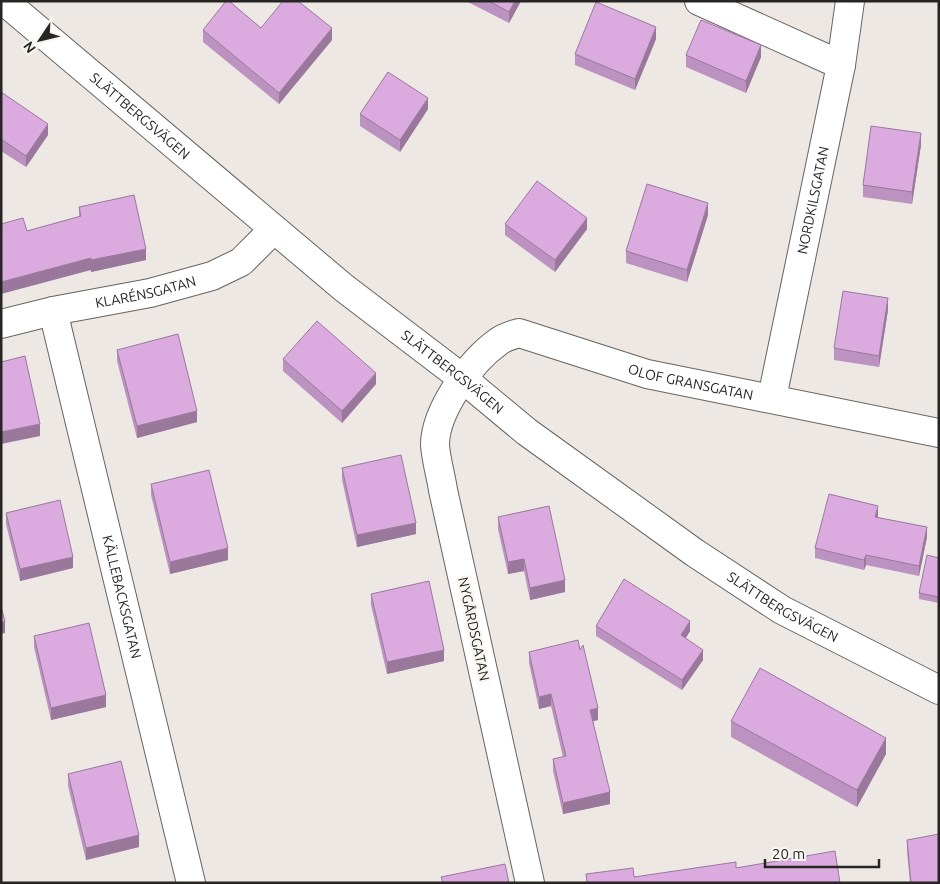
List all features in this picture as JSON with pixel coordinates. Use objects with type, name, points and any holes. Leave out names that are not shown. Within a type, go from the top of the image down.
[{"type":"street","name":"SLÄTTBERGSVÄGEN","points":[[4,1],[273,230],[344,288],[462,378],[527,432],[726,574],[782,610],[939,690]]},
{"type":"street","points":[[699,1],[841,65]]},
{"type":"street","name":"NORDKILSGATAN","points":[[772,398],[841,65],[850,1]]},
{"type":"street","name":"KLARÉNSGATAN","points":[[1,324],[53,311],[150,292],[212,276],[241,262],[273,230]]},
{"type":"street","name":"KÄLLEBACKSGATAN","points":[[53,311],[191,883]]},
{"type":"street","name":"OLOF GRANSGATAN","points":[[462,378],[472,365],[499,340],[519,333],[647,374],[939,433]]},
{"type":"street","name":"NYGÅRDSGATAN","points":[[462,378],[440,420],[435,444],[443,490],[530,883]]},
{"type":"building","points":[[226,1],[229,1],[261,28],[283,1],[298,1],[332,28],[279,93],[203,30]]},
{"type":"building","points":[[489,1],[515,1],[509,12]]},
{"type":"building","points":[[596,2],[656,27],[635,79],[575,54]]},
{"type":"building","points":[[701,20],[761,45],[746,81],[686,55]]},
{"type":"building","points":[[388,72],[428,98],[400,140],[360,114]]},
{"type":"building","points":[[1,92],[48,124],[26,156],[1,139]]},
{"type":"building","points":[[871,126],[921,133],[912,192],[863,185]]},
{"type":"building","points":[[537,181],[587,218],[555,260],[505,224]]},
{"type":"building","points":[[647,184],[708,203],[687,270],[626,251]]},
{"type":"building","points":[[134,195],[146,249],[91,260],[91,258],[1,282],[1,224],[23,218],[27,231],[81,216],[79,207]]},
{"type":"building","points":[[843,291],[888,298],[879,356],[834,348]]},
{"type":"building","points":[[317,321],[376,373],[342,411],[283,359]]},
{"type":"building","points":[[178,334],[197,411],[137,426],[117,350]]},
{"type":"building","points":[[25,356],[40,424],[1,432],[1,362]]},
{"type":"building","points":[[401,455],[416,523],[357,535],[342,468]]},
{"type":"building","points":[[209,470],[228,548],[170,562],[151,484]]},
{"type":"building","points":[[829,494],[878,506],[875,517],[927,527],[919,566],[866,555],[864,560],[815,548]]},
{"type":"building","points":[[60,500],[73,557],[20,569],[6,513]]},
{"type":"building","points":[[549,506],[565,580],[530,588],[524,559],[508,562],[498,517]]},
{"type":"building","points":[[927,555],[939,558],[939,597],[919,593]]},
{"type":"building","points":[[624,579],[690,621],[681,635],[703,650],[682,680],[596,626]]},
{"type":"building","points":[[429,581],[444,650],[387,662],[371,594]]},
{"type":"building","points":[[1,606],[5,622],[1,622]]},
{"type":"building","points":[[89,623],[106,695],[51,708],[34,636]]},
{"type":"building","points":[[578,640],[580,650],[583,645],[598,708],[590,710],[610,792],[563,803],[553,759],[566,756],[551,694],[539,697],[529,652]]},
{"type":"building","points":[[760,668],[886,738],[857,790],[731,721]]},
{"type":"building","points":[[121,761],[139,835],[86,848],[68,774]]},
{"type":"building","points":[[939,834],[939,883],[911,883],[907,840]]},
{"type":"building","points":[[835,851],[840,883],[587,883],[586,874],[633,868],[634,877],[736,862],[736,868]]},
{"type":"building","points":[[505,864],[509,883],[443,883],[441,877]]}]
